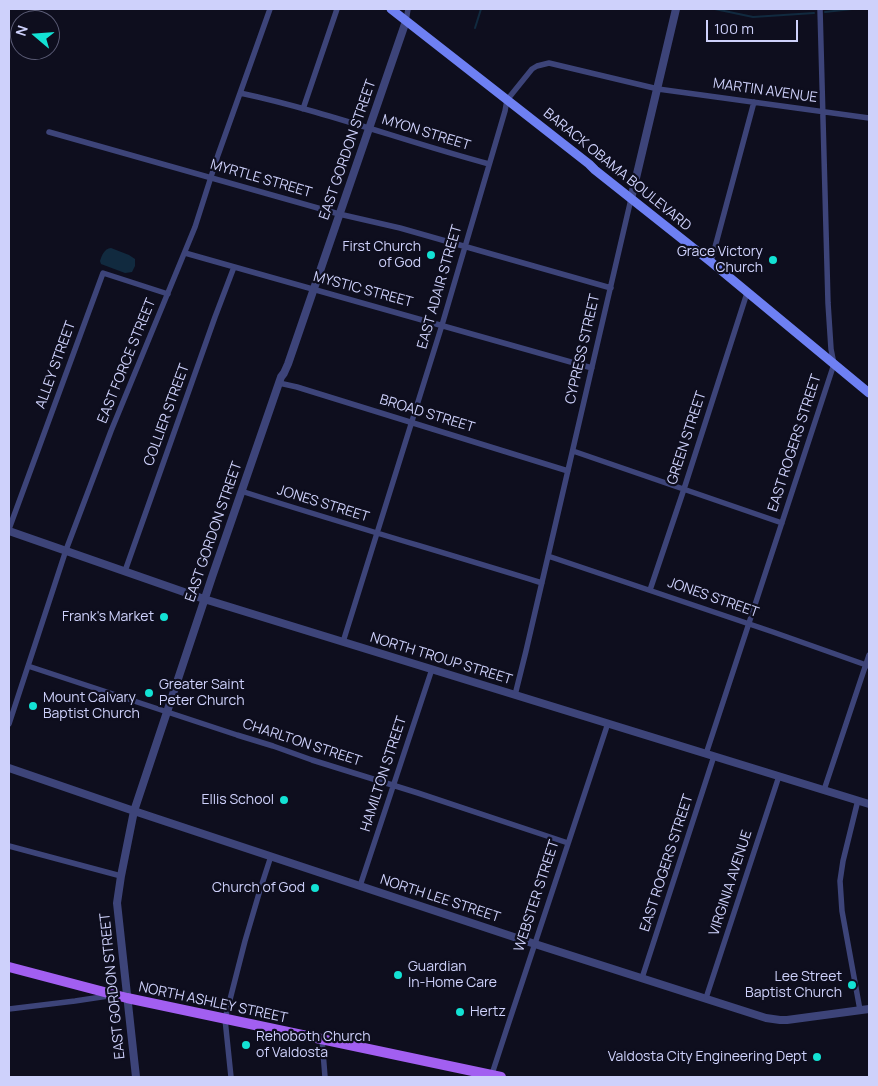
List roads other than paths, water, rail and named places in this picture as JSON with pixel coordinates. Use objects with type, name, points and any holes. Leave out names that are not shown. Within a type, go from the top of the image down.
[{"type":"main road","name":"BARACK OBAMA BOULEVARD","points":[[390,9],[711,262],[746,293],[869,393]]},
{"type":"main road","name":"NORTH ASHLEY STREET","points":[[9,967],[113,995],[495,1077]]},
{"type":"street","name":"EAST FORCE STREET","points":[[9,724],[66,550],[111,431],[185,253],[270,9]]},
{"type":"street","points":[[303,109],[337,9]]},
{"type":"street","name":"EAST GORDON STREET","points":[[136,1077],[117,903],[134,811],[204,599],[280,377],[288,364],[406,21],[408,9]]},
{"type":"street","name":"CYPRESS STREET","points":[[515,695],[676,9]]},
{"type":"street","name":"EAST ROGERS STREET","points":[[642,978],[748,624],[834,364],[829,330],[820,9]]},
{"type":"street","name":"EAST ADAIR STREET","points":[[343,642],[442,325],[507,100],[532,69],[548,63],[658,89]]},
{"type":"street","name":"MARTIN AVENUE","points":[[658,89],[869,118]]},
{"type":"street","name":"MYON STREET","points":[[240,93],[272,100],[490,164]]},
{"type":"street","points":[[711,262],[754,102]]},
{"type":"street","name":"MYRTLE STREET","points":[[50,132],[339,214],[465,246],[610,288]]},
{"type":"street","name":"MYSTIC STREET","points":[[185,253],[592,368]]},
{"type":"street","name":"COLLIER STREET","points":[[125,571],[234,267]]},
{"type":"street","name":"ALLEY STREET","points":[[9,530],[103,272],[168,294]]},
{"type":"street","name":"GREEN STREET","points":[[650,590],[746,293]]},
{"type":"street","name":"BROAD STREET","points":[[278,383],[297,387],[568,471]]},
{"type":"street","points":[[572,451],[782,523]]},
{"type":"street","name":"JONES STREET","points":[[241,492],[542,583]]},
{"type":"street","name":"NORTH TROUP STREET","points":[[9,530],[204,599],[869,804]]},
{"type":"street","name":"JONES STREET","points":[[548,556],[868,665]]},
{"type":"street","points":[[824,790],[868,665],[869,655]]},
{"type":"street","name":"CHARLTON STREET","points":[[28,666],[568,843]]},
{"type":"street","name":"HAMILTON STREET","points":[[360,886],[432,669]]},
{"type":"street","name":"WEBSTER STREET","points":[[495,1077],[535,944],[608,724]]},
{"type":"street","name":"NORTH LEE STREET","points":[[9,768],[535,944],[766,1018],[780,1020],[869,1009]]},
{"type":"street","name":"VIRGINIA AVENUE","points":[[706,998],[779,776]]},
{"type":"street","points":[[858,800],[843,860],[840,881],[842,911],[860,1010]]},
{"type":"street","points":[[9,846],[121,876]]},
{"type":"street","points":[[231,1077],[224,1019],[244,941],[271,856]]},
{"type":"street","points":[[9,1009],[113,995]]},
{"type":"street","points":[[322,1039],[325,1077]]},
{"type":"water","points":[[111,248],[135,259],[135,266],[132,272],[125,273],[101,264],[100,261],[104,253]]},
{"type":"waterway","points":[[475,28],[481,9]]},
{"type":"waterway","points":[[715,9],[753,17],[814,13]]},
{"type":"waterway","points":[[825,12],[852,9]]},
{"type":"place","name":"First Church of God","points":[[431,255]]},
{"type":"place","name":"Grace Victory Church","points":[[773,260]]},
{"type":"place","name":"Frank's Market","points":[[164,617]]},
{"type":"place","name":"Greater Saint Peter Church","points":[[149,693]]},
{"type":"place","name":"Mount Calvary Baptist Church","points":[[33,706]]},
{"type":"place","name":"Ellis School","points":[[284,800]]},
{"type":"place","name":"Church of God","points":[[315,888]]},
{"type":"place","name":"Guardian In-Home Care","points":[[398,975]]},
{"type":"place","name":"Lee Street Baptist Church","points":[[852,985]]},
{"type":"place","name":"Hertz","points":[[460,1012]]},
{"type":"place","name":"Rehoboth Church of Valdosta","points":[[246,1045]]},
{"type":"place","name":"Valdosta City Engineering Dept","points":[[817,1057]]}]
